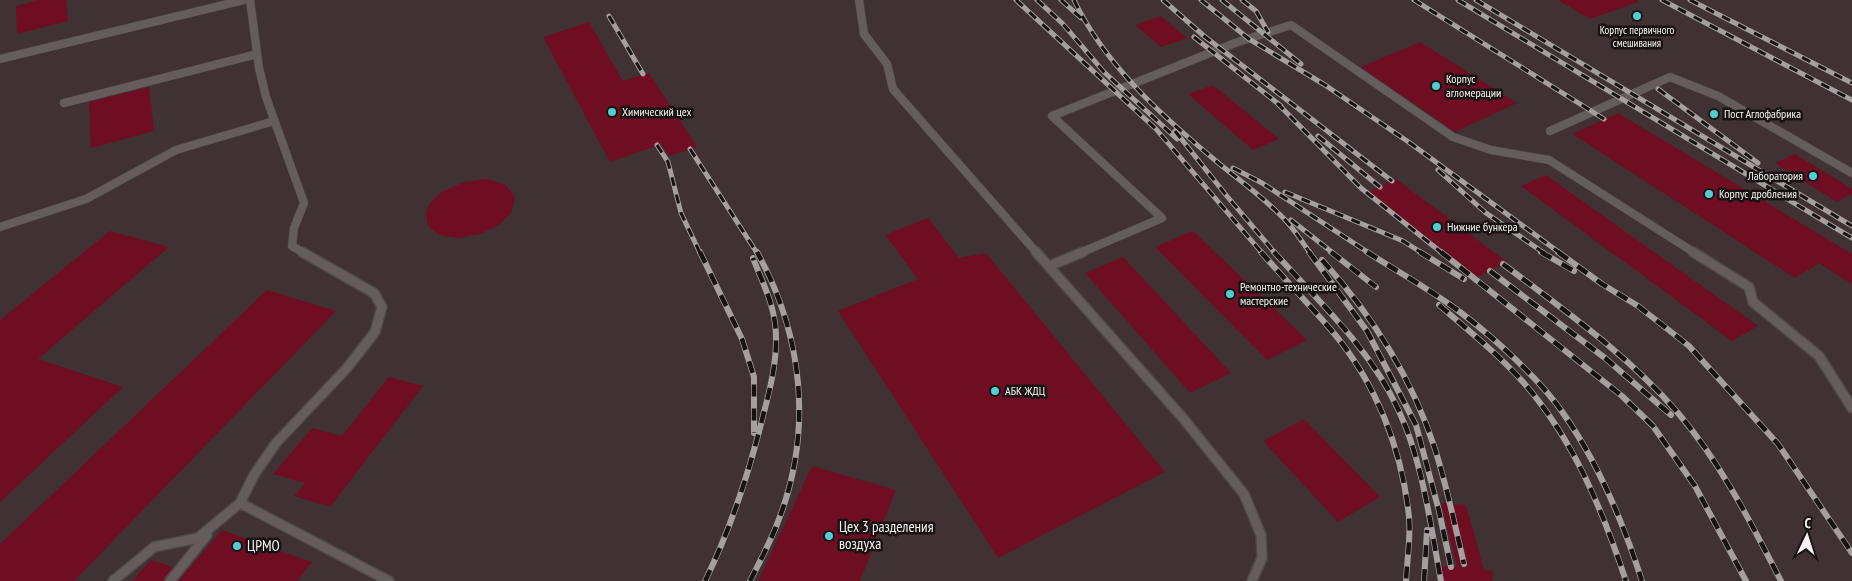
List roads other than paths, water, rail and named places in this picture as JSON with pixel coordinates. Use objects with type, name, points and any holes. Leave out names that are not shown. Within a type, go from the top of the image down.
[{"type":"lane","points":[[0,59],[244,0]]},
{"type":"lane","points":[[112,581],[154,547],[198,538],[240,503],[254,475],[276,444],[347,368],[375,332],[382,307],[374,293],[292,246],[294,228],[304,203],[266,97],[257,54],[250,0]]},
{"type":"lane","points":[[859,0],[864,34],[887,64],[893,89],[1182,418],[1244,494],[1262,535],[1262,558],[1252,581]]},
{"type":"lane","points":[[1049,266],[1162,218],[1052,116],[1235,43],[1291,25],[1453,137],[1492,150],[1549,160],[1750,287],[1753,302],[1819,356],[1852,408]]},
{"type":"lane","points":[[64,103],[257,54]]},
{"type":"lane","points":[[1550,132],[1670,77],[1718,96],[1852,173]]},
{"type":"lane","points":[[0,228],[86,200],[176,150],[274,121]]},
{"type":"lane","points":[[240,503],[389,581]]},
{"type":"lane","points":[[170,581],[187,562],[214,524]]},
{"type":"railway","points":[[1016,0],[1156,129],[1262,253]]},
{"type":"railway","points":[[1037,0],[1063,24],[1104,72],[1177,139]]},
{"type":"railway","points":[[1061,0],[1081,18]]},
{"type":"railway","points":[[1074,0],[1102,46],[1136,88],[1175,126],[1279,214],[1310,253]]},
{"type":"railway","points":[[1163,0],[1204,36],[1392,181]]},
{"type":"railway","points":[[1201,0],[1249,39],[1325,85],[1410,143],[1560,253]]},
{"type":"railway","points":[[1222,0],[1301,64]]},
{"type":"railway","points":[[1242,0],[1256,11],[1268,32]]},
{"type":"railway","points":[[1414,0],[1604,119]]},
{"type":"railway","points":[[1458,0],[1852,238]]},
{"type":"railway","points":[[1476,0],[1852,226]]},
{"type":"railway","points":[[1662,0],[1852,100]]},
{"type":"railway","points":[[1690,0],[1852,83]]},
{"type":"railway","points":[[609,16],[643,74]]},
{"type":"railway","points":[[1194,37],[1281,106]]},
{"type":"railway","points":[[1658,89],[1758,163]]},
{"type":"railway","points":[[1277,103],[1361,188],[1442,253]]},
{"type":"railway","points":[[1175,131],[1275,253]]},
{"type":"railway","points":[[1318,136],[1380,187]]},
{"type":"railway","points":[[657,145],[668,162],[681,213],[700,253]]},
{"type":"railway","points":[[690,149],[757,253]]},
{"type":"railway","points":[[1233,168],[1262,183],[1369,253]]},
{"type":"railway","points":[[1438,170],[1486,213],[1544,253]]},
{"type":"railway","points":[[1285,192],[1403,241],[1422,253]]},
{"type":"railway","points":[[1291,220],[1333,253]]},
{"type":"railway","points":[[700,252],[742,339],[754,377],[754,433]]},
{"type":"railway","points":[[750,581],[776,527],[790,485],[799,417],[798,383],[793,349],[785,316],[773,284],[757,252]]},
{"type":"railway","points":[[1261,252],[1348,351],[1374,395],[1393,442],[1405,492],[1409,517],[1406,581]]},
{"type":"railway","points":[[1274,252],[1358,345],[1373,366],[1398,409],[1407,429],[1420,471],[1441,581]]},
{"type":"railway","points":[[1309,252],[1367,331],[1416,425],[1439,511],[1451,567]]},
{"type":"railway","points":[[1331,252],[1376,287]]},
{"type":"railway","points":[[1367,252],[1438,296],[1460,312],[1501,346],[1542,386],[1576,432],[1599,473],[1627,537],[1642,581]]},
{"type":"railway","points":[[1420,252],[1464,279]]},
{"type":"railway","points":[[1441,252],[1622,396],[1653,426],[1695,486],[1746,581]]},
{"type":"railway","points":[[1541,252],[1574,271]]},
{"type":"railway","points":[[1558,252],[1602,284],[1638,306],[1689,346],[1778,444],[1852,553]]},
{"type":"railway","points":[[705,581],[731,521],[745,479],[758,437],[774,370],[776,346],[774,314],[753,258]]},
{"type":"railway","points":[[1322,260],[1374,325],[1389,348],[1415,397],[1435,449],[1464,564]]},
{"type":"railway","points":[[1503,264],[1617,352],[1678,413],[1694,432],[1722,473],[1781,581]]},
{"type":"railway","points":[[1490,271],[1605,358],[1671,415]]},
{"type":"railway","points":[[1439,305],[1482,342],[1523,382],[1557,427],[1585,476],[1607,528],[1626,581]]},
{"type":"railway","points":[[1424,581],[1427,530]]},
{"type":"place","name":"Корпус первичного смешивания","points":[[1637,16]]},
{"type":"place","name":"Корпус агломерации","points":[[1436,86]]},
{"type":"place","name":"Химический цех","points":[[612,112]]},
{"type":"place","name":"Пост Аглофабрика","points":[[1714,114]]},
{"type":"place","name":"Лаборатория","points":[[1813,176]]},
{"type":"place","name":"Корпус дробления","points":[[1709,194]]},
{"type":"place","name":"Нижние бункера","points":[[1437,227]]},
{"type":"place","name":"Ремонтно-технические мастерские","points":[[1230,294]]},
{"type":"place","name":"АБК ЖДЦ","points":[[995,391]]},
{"type":"place","name":"Цех 3 разделения воздуха","points":[[829,536]]},
{"type":"place","name":"ЦРМО","points":[[237,546]]}]
